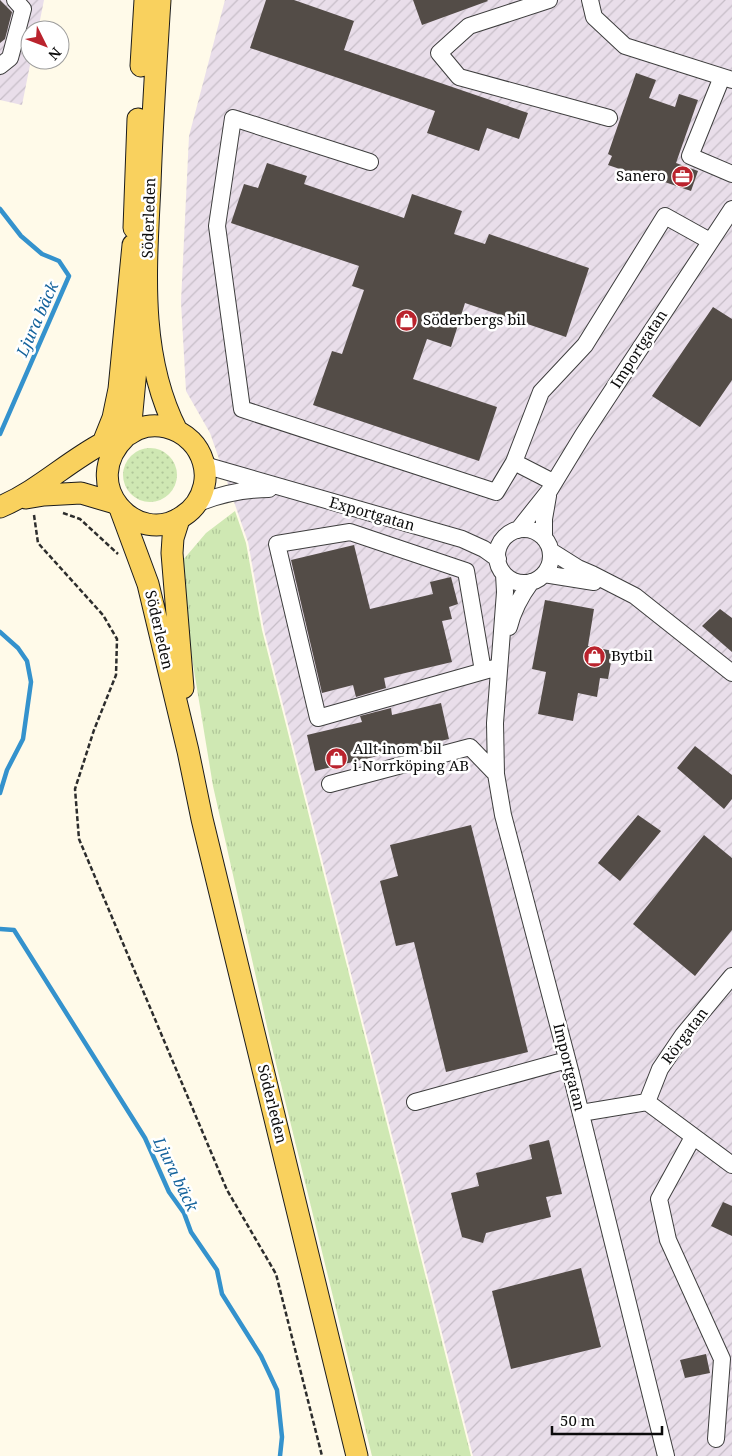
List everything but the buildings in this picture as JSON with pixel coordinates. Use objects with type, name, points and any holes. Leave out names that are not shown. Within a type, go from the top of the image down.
[{"type":"main road","name":"Söderleden","points":[[128,434],[136,369],[133,245],[135,168],[145,0]]},
{"type":"main road","name":"Söderleden","points":[[160,0],[153,101],[148,241],[148,321],[156,375],[163,399],[177,431]]},
{"type":"main road","name":"Söderleden","points":[[103,443],[113,418],[119,389],[133,245]]},
{"type":"main road","points":[[149,426],[177,431],[194,444],[203,462],[205,484],[196,504],[170,522],[146,524],[133,519],[118,507],[80,493],[44,495],[9,503],[103,443],[149,426]]},
{"type":"main road","points":[[118,507],[107,483],[108,462],[115,448],[128,434]]},
{"type":"main road","name":"Söderleden","points":[[118,507],[148,584],[188,751],[202,819],[357,1456]]},
{"type":"main road","name":"Söderleden","points":[[170,522],[158,541],[160,576],[184,696],[188,751]]},
{"type":"street","points":[[0,66],[10,58],[23,9],[15,0]]},
{"type":"street","points":[[549,0],[469,26],[439,53],[459,77],[609,118]]},
{"type":"street","points":[[590,0],[594,17],[625,46],[727,79],[690,156],[732,174]]},
{"type":"street","points":[[370,162],[233,118],[217,226],[242,410],[496,492],[514,462],[541,392],[585,345],[665,216],[710,241]]},
{"type":"street","name":"Importgatan","points":[[518,530],[551,487],[732,209]]},
{"type":"street","name":"Exportgatan","points":[[203,462],[211,467],[462,539],[484,549],[501,567]]},
{"type":"street","points":[[514,462],[551,487]]},
{"type":"street","name":"Importgatan","points":[[547,544],[544,519],[551,487]]},
{"type":"street","name":"Exportgatan","points":[[196,504],[217,495],[233,492],[282,488]]},
{"type":"street","points":[[615,586],[574,578],[538,578],[516,582],[501,567],[499,549],[508,535],[518,530],[532,531],[562,560],[615,586],[635,596],[732,673]]},
{"type":"street","points":[[350,532],[466,571],[493,671],[318,718],[277,544],[350,532]]},
{"type":"street","name":"Exportgatan","points":[[462,539],[504,540]]},
{"type":"street","points":[[538,578],[549,567],[547,544]]},
{"type":"street","name":"Importgatan","points":[[501,567],[504,592],[493,671],[496,774],[503,814],[581,1113],[666,1456]]},
{"type":"street","name":"Importgatan","points":[[493,671],[513,611],[522,594],[538,578]]},
{"type":"street","points":[[330,784],[470,747],[496,774]]},
{"type":"street","name":"Rörgatan","points":[[647,1102],[660,1069],[683,1035],[732,976]]},
{"type":"street","points":[[415,1102],[567,1060]]},
{"type":"street","points":[[581,1113],[647,1102],[732,1165]]},
{"type":"street","points":[[693,1137],[659,1200],[668,1240],[722,1358],[716,1439]]},
{"type":"path","points":[[34,514],[38,543],[103,615],[117,639],[116,675],[94,730],[75,789],[79,839],[227,1190],[276,1274],[322,1456]]},
{"type":"shaded area","points":[[0,0],[44,0],[40,20],[20,20],[20,70],[29,70],[22,105],[0,100]]},
{"type":"shaded area","points":[[225,0],[732,0],[732,1456],[473,1456],[264,630],[248,542],[210,433],[186,391],[181,302],[189,136]]},
{"type":"green space","points":[[150,448],[160,450],[169,456],[175,465],[177,475],[175,485],[169,494],[160,500],[150,502],[140,500],[131,494],[125,485],[123,475],[125,465],[131,456],[140,450]]},
{"type":"green space","points":[[235,511],[246,543],[262,630],[471,1456],[372,1456],[269,1035],[213,786],[177,567],[206,533]]},
{"type":"waterway","name":"Ljura bäck","points":[[0,209],[21,236],[42,254],[59,261],[69,276],[0,434]]},
{"type":"waterway","name":"Ljura bäck","points":[[0,632],[18,648],[27,661],[31,682],[23,739],[7,770],[0,793]]},
{"type":"waterway","name":"Ljura bäck","points":[[0,929],[14,930],[145,1138],[169,1192],[184,1213],[191,1232],[217,1270],[222,1294],[261,1356],[277,1390],[282,1437],[280,1456]]},
{"type":"place","name":"Sanero","points":[[682,176]]},
{"type":"place","name":"Söderbergs bil","points":[[407,320]]},
{"type":"place","name":"Bytbil","points":[[595,656]]},
{"type":"place","name":"Allt inom bil i Norrköping AB","points":[[337,758]]}]
